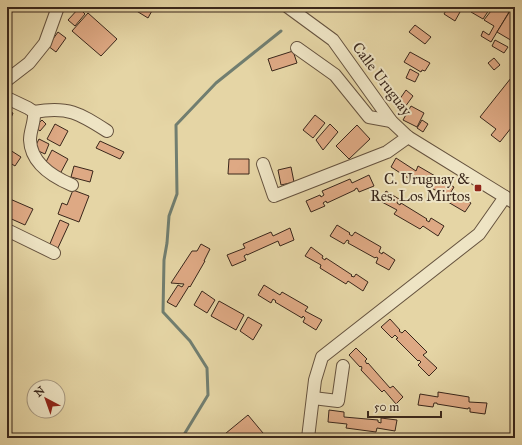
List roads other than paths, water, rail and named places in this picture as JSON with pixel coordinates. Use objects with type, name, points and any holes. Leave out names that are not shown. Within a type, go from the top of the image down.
[{"type":"street","points":[[7,80],[28,63],[45,42],[58,7]]},
{"type":"street","name":"Calle Uruguay","points":[[288,7],[333,40],[391,121],[408,137],[510,200]]},
{"type":"street","points":[[297,48],[335,75],[369,117],[391,121]]},
{"type":"street","points":[[7,98],[34,112],[52,110],[73,111],[86,117],[107,131]]},
{"type":"street","points":[[34,112],[35,119],[30,139],[32,150],[47,171],[58,179],[72,185]]},
{"type":"street","points":[[263,164],[274,196],[387,152],[408,137]]},
{"type":"street","points":[[308,438],[315,380],[322,358],[479,234],[510,200]]},
{"type":"street","points":[[7,230],[54,253]]},
{"type":"street","points":[[313,398],[338,401],[343,366]]},
{"type":"waterway","points":[[182,438],[208,395],[207,368],[190,341],[163,312],[164,260],[169,216],[177,194],[176,125],[216,83],[281,31]]},
{"type":"place","name":"C. Uruguay & Res. Los Mirtos","points":[[478,188]]}]
